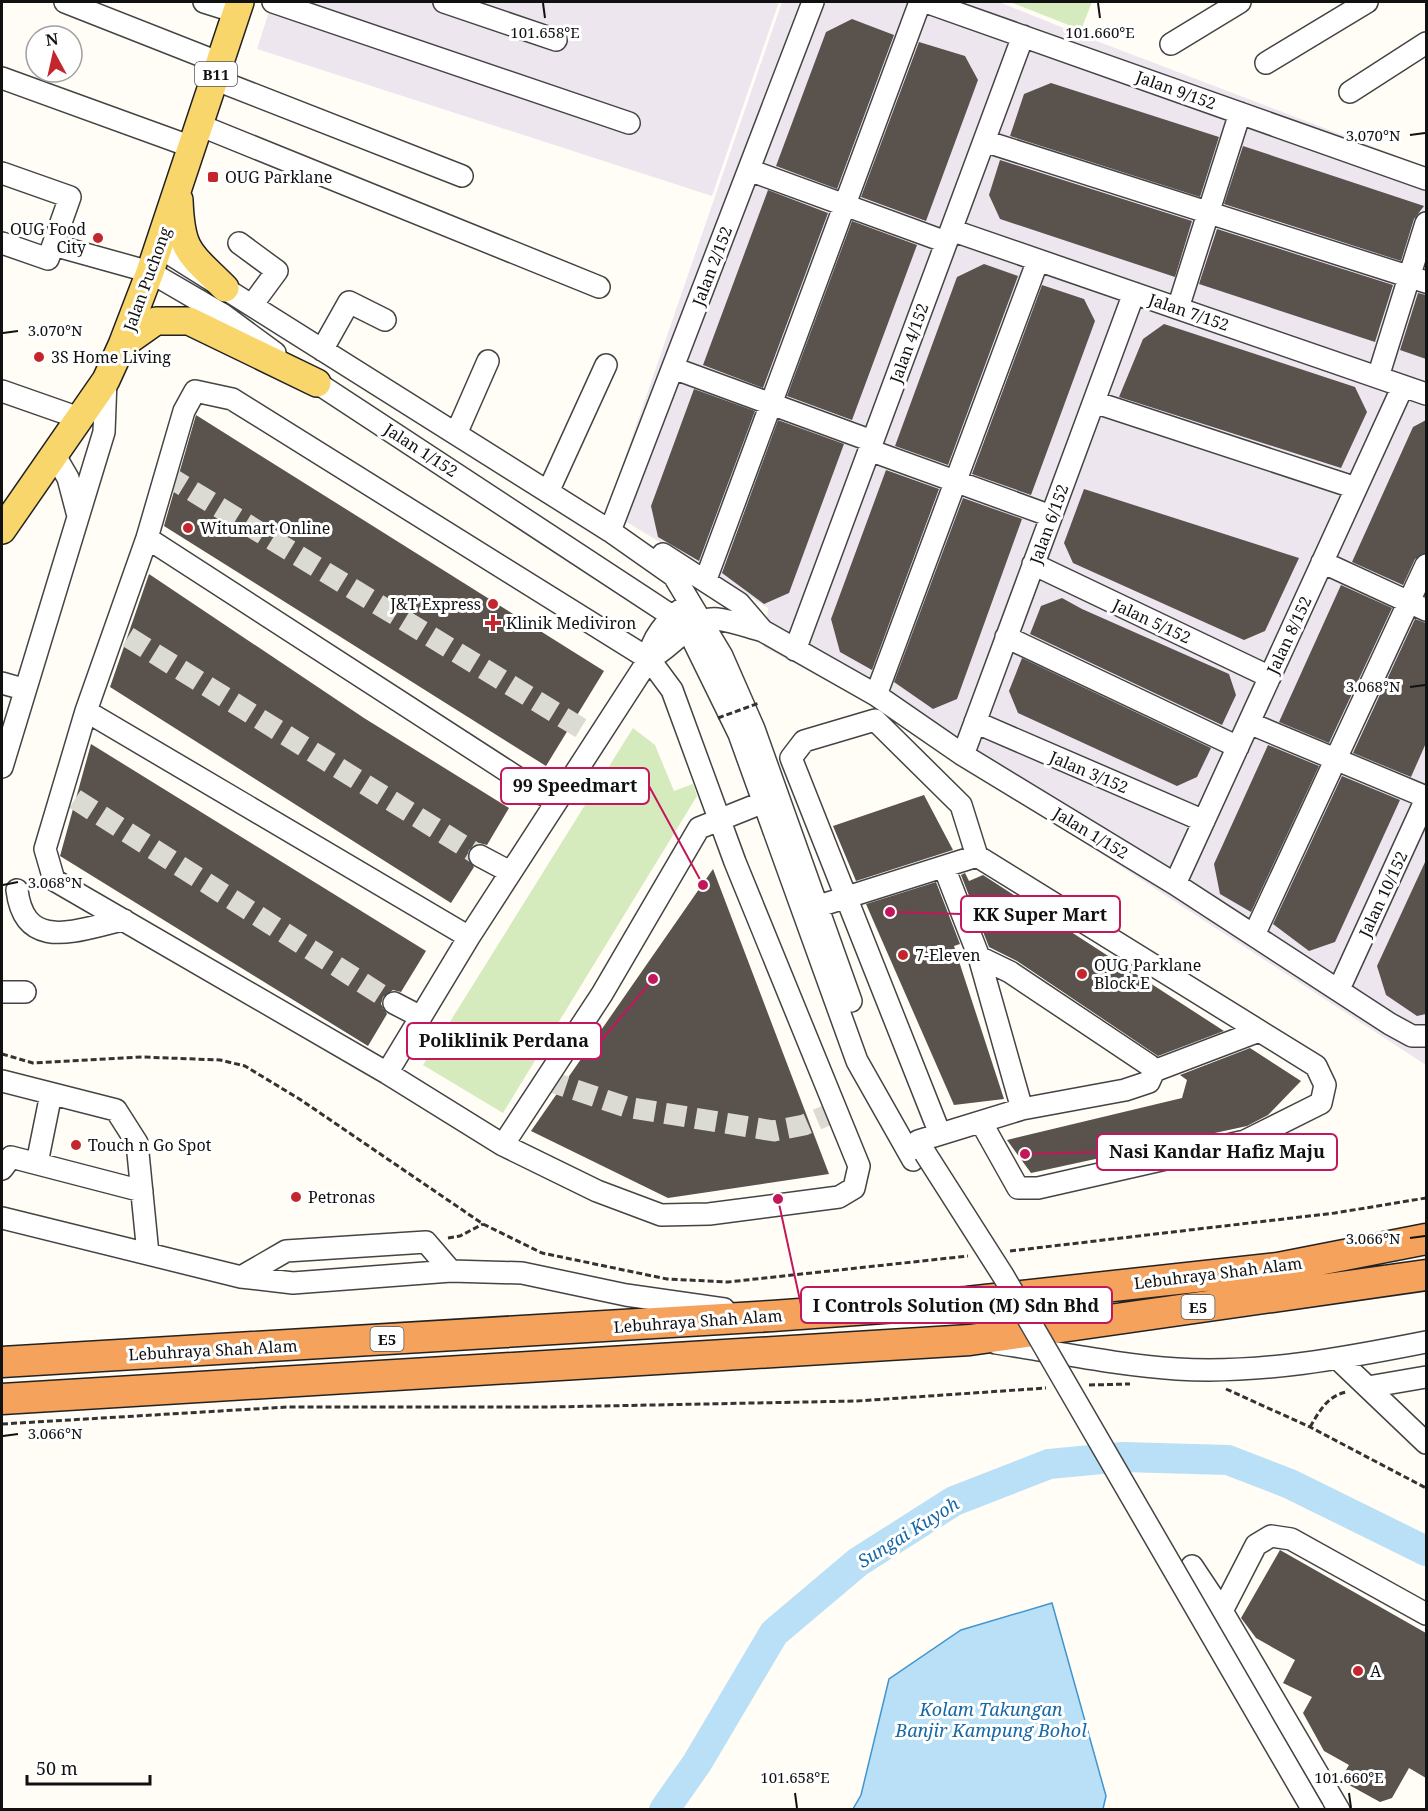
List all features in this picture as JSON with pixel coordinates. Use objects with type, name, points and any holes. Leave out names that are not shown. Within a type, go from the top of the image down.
[{"type":"highway","name":"Lebuhraya Shah Alam","points":[[2,1362],[772,1316],[967,1302],[1278,1268],[1426,1239]]},
{"type":"highway","name":"Lebuhraya Shah Alam","points":[[2,1399],[970,1340],[1426,1275]]},
{"type":"main road","name":"Jalan Puchong","points":[[4,523],[106,380],[122,345],[155,259],[238,7]]},
{"type":"main road","points":[[179,187],[180,228],[187,250],[225,288]]},
{"type":"main road","points":[[122,345],[156,321],[189,321],[317,384]]},
{"type":"street","points":[[65,2],[217,71],[462,176]]},
{"type":"street","points":[[204,2],[238,7]]},
{"type":"street","points":[[273,2],[629,123]]},
{"type":"street","points":[[444,2],[556,40]]},
{"type":"street","name":"Jalan 2/152","points":[[610,531],[813,2]]},
{"type":"street","points":[[706,579],[920,2]]},
{"type":"street","name":"Jalan 9/152","points":[[926,2],[1426,179]]},
{"type":"street","points":[[1171,44],[1240,2]]},
{"type":"street","points":[[1266,63],[1367,2]]},
{"type":"street","name":"Jalan 4/152","points":[[795,650],[1023,36]]},
{"type":"street","points":[[1350,92],[1426,43]]},
{"type":"street","points":[[2,78],[196,136],[599,287]]},
{"type":"street","points":[[1178,308],[1240,113]]},
{"type":"street","points":[[984,141],[1418,279]]},
{"type":"street","name":"Jalan 7/152","points":[[748,170],[845,205],[1038,260],[1426,394]]},
{"type":"street","points":[[2,174],[70,197],[48,260],[2,243]]},
{"type":"street","points":[[1378,377],[1418,279],[1426,223]]},
{"type":"street","points":[[239,243],[277,271],[252,305]]},
{"type":"street","points":[[53,245],[155,259]]},
{"type":"street","name":"Jalan 1/152","points":[[155,259],[225,288],[610,531]]},
{"type":"street","name":"Jalan 1/152","points":[[155,259],[222,314],[317,384],[672,616],[694,618]]},
{"type":"street","points":[[876,695],[1038,260]]},
{"type":"street","name":"Jalan 6/152","points":[[963,755],[1134,293]]},
{"type":"street","points":[[322,350],[349,302],[385,320]]},
{"type":"street","points":[[456,434],[488,361]]},
{"type":"street","points":[[548,492],[606,365]]},
{"type":"street","points":[[673,368],[771,404],[956,481],[1051,516]]},
{"type":"street","points":[[2,767],[22,704],[23,690],[104,432],[106,380]]},
{"type":"street","name":"Jalan 8/152","points":[[1175,884],[1403,386]]},
{"type":"street","points":[[2,391],[79,418]]},
{"type":"street","points":[[195,391],[232,399],[649,659],[672,690],[719,818],[859,1166],[854,1188],[839,1197],[709,1214],[661,1215],[597,1191],[503,1146],[387,1073],[54,880],[45,849],[69,795],[86,711],[121,633],[147,538],[184,411],[195,391]]},
{"type":"street","points":[[1094,402],[1356,488]]},
{"type":"street","points":[[54,454],[68,478],[78,517]]},
{"type":"street","points":[[610,531],[642,542],[706,579],[740,603],[761,627]]},
{"type":"street","points":[[610,531],[674,576],[694,618],[764,802],[810,909]]},
{"type":"street","points":[[147,538],[555,802]]},
{"type":"street","points":[[1322,562],[1418,606]]},
{"type":"street","name":"Jalan 5/152","points":[[1034,564],[1270,677]]},
{"type":"street","points":[[1254,934],[1337,760],[1418,606],[1426,565]]},
{"type":"street","points":[[649,659],[662,653],[694,618],[702,597],[725,602],[761,627]]},
{"type":"street","points":[[387,1073],[468,937],[649,659],[650,648],[672,616]]},
{"type":"street","points":[[694,618],[722,656],[754,729],[857,1061],[1004,1277],[1314,1809]]},
{"type":"street","name":"Jalan 1/152","points":[[761,627],[795,650],[876,695],[963,755],[1175,884],[1412,1036],[1426,1036]]},
{"type":"street","points":[[1006,637],[1238,747]]},
{"type":"street","points":[[2,683],[23,690]]},
{"type":"street","points":[[86,711],[468,937]]},
{"type":"street","points":[[940,1134],[791,758],[804,741],[875,720],[960,805],[977,856],[1316,1066],[1325,1085],[1321,1103],[1245,1141],[1038,1188],[1018,1188],[981,1122]]},
{"type":"street","name":"Jalan 3/152","points":[[975,722],[1204,821]]},
{"type":"street","points":[[1249,723],[1426,798]]},
{"type":"street","name":"Jalan 10/152","points":[[1339,989],[1426,798]]},
{"type":"street","points":[[503,1146],[602,994],[699,828],[719,818],[764,802]]},
{"type":"street","points":[[480,856],[510,872]]},
{"type":"street","points":[[810,909],[977,856]]},
{"type":"street","points":[[944,867],[979,957],[1022,1109]]},
{"type":"street","points":[[17,890],[19,907],[36,928],[63,935],[85,927],[124,920]]},
{"type":"street","points":[[979,957],[1010,972],[1154,1071]]},
{"type":"street","points":[[2,992],[25,992]]},
{"type":"street","points":[[394,1003],[421,1017]]},
{"type":"street","points":[[919,1152],[940,1134],[1022,1109],[1125,1090],[1149,1082],[1154,1071],[1259,1031]]},
{"type":"street","points":[[2,1081],[116,1110],[137,1143],[148,1254]]},
{"type":"street","points":[[37,1164],[51,1094]]},
{"type":"street","points":[[919,1152],[1001,1300],[1300,1809]]},
{"type":"street","points":[[5,1158],[142,1191]]},
{"type":"street","points":[[2,1218],[241,1277],[293,1283],[451,1271],[522,1274],[626,1295],[772,1316]]},
{"type":"street","points":[[241,1277],[286,1251],[426,1242],[451,1271]]},
{"type":"street","points":[[970,1340],[1177,1369],[1256,1368],[1338,1359],[1426,1342]]},
{"type":"street","points":[[1338,1359],[1426,1443]]},
{"type":"street","points":[[1368,1387],[1426,1377]]},
{"type":"street","points":[[1222,1611],[1256,1545],[1271,1536],[1291,1539],[1426,1614]]},
{"type":"street","points":[[1192,1566],[1222,1611],[1339,1809]]},
{"type":"path","points":[[718,718],[759,703]]},
{"type":"path","points":[[2,1054],[33,1063],[142,1057],[220,1060],[245,1066],[301,1100],[483,1224],[542,1253],[667,1279],[728,1282],[978,1255]]},
{"type":"path","points":[[1001,1252],[1335,1213],[1426,1198]]},
{"type":"path","points":[[426,1242],[460,1236],[483,1224]]},
{"type":"path","points":[[1083,1385],[1140,1384]]},
{"type":"path","points":[[1310,1427],[1324,1404],[1337,1394],[1368,1387]]},
{"type":"path","points":[[2,1424],[287,1407],[550,1407],[857,1401],[1047,1388]]},
{"type":"path","points":[[1225,1389],[1310,1427],[1426,1488]]},
{"type":"shaded area","points":[[272,2],[779,2],[712,196],[257,49]]},
{"type":"shaded area","points":[[782,2],[999,2],[1426,167],[1426,1065],[871,704],[764,647],[768,608],[607,510]]},
{"type":"green space","points":[[1010,2],[1092,2],[1081,30]]},
{"type":"green space","points":[[633,728],[655,745],[674,791],[693,784],[697,796],[503,1113],[423,1065]]},
{"type":"water","name":"Kolam Takungan Banjir Kampung Bohol","points":[[1052,1603],[1106,1796],[1103,1809],[853,1809],[861,1795],[889,1679],[961,1630]]},
{"type":"building","points":[[852,19],[894,35],[837,189],[776,166],[826,32]]},
{"type":"building","points":[[919,42],[965,56],[978,80],[926,221],[861,197]]},
{"type":"building","points":[[1051,83],[1219,137],[1200,197],[1010,136],[1024,94]]},
{"type":"building","points":[[1243,146],[1424,206],[1414,219],[1401,261],[1224,204]]},
{"type":"building","points":[[1000,160],[1192,221],[1175,277],[1000,219],[989,195]]},
{"type":"building","points":[[768,190],[828,213],[763,388],[703,365]]},
{"type":"building","points":[[852,221],[917,245],[852,420],[787,396]]},
{"type":"building","points":[[1217,229],[1393,285],[1375,342],[1199,284]]},
{"type":"building","points":[[984,264],[1018,276],[948,465],[895,446],[957,277]]},
{"type":"building","points":[[1042,285],[1084,299],[1095,321],[1031,495],[972,474]]},
{"type":"building","points":[[1418,293],[1426,295],[1426,359],[1400,350]]},
{"type":"building","points":[[1164,324],[1355,387],[1367,412],[1341,468],[1119,397],[1143,339]]},
{"type":"building","points":[[694,389],[755,411],[699,561],[658,537],[651,506]]},
{"type":"building","points":[[196,415],[604,671],[546,766],[164,526]]},
{"type":"building","points":[[778,420],[844,444],[789,593],[764,604],[722,573]]},
{"type":"building","points":[[1426,420],[1426,553],[1415,559],[1403,585],[1352,562],[1413,427]]},
{"type":"building","points":[[886,470],[939,489],[872,670],[840,652],[831,619]]},
{"type":"building","points":[[1084,489],[1299,558],[1265,631],[1244,640],[1073,563],[1064,543]]},
{"type":"building","points":[[963,498],[1022,519],[957,699],[933,709],[894,682]]},
{"type":"building","points":[[149,574],[364,718],[509,808],[487,845],[479,843],[469,850],[467,857],[474,867],[451,903],[110,687]]},
{"type":"building","points":[[1341,585],[1392,608],[1329,743],[1279,722]]},
{"type":"building","points":[[1062,598],[1229,674],[1236,695],[1222,725],[1030,634],[1041,606]]},
{"type":"building","points":[[1415,619],[1426,623],[1426,743],[1411,777],[1353,753]]},
{"type":"building","points":[[1022,658],[1211,748],[1197,777],[1177,786],[1018,713],[1009,691]]},
{"type":"building","points":[[91,744],[426,951],[401,992],[393,990],[383,997],[381,1004],[387,1014],[368,1046],[60,856]]},
{"type":"building","points":[[1268,745],[1319,766],[1251,912],[1220,894],[1214,864]]},
{"type":"building","points":[[1342,776],[1400,800],[1335,942],[1309,951],[1273,924]]},
{"type":"building","points":[[924,795],[953,850],[856,881],[833,826]]},
{"type":"building","points":[[1426,860],[1426,1014],[1417,1016],[1386,995],[1377,966]]},
{"type":"building","points":[[713,869],[829,1174],[668,1198],[531,1131]]},
{"type":"building","points":[[965,873],[969,881],[983,875],[1224,1031],[1158,1056],[1017,961],[989,947],[961,875]]},
{"type":"building","points":[[936,882],[960,944],[954,946],[1004,1099],[954,1105],[866,904]]},
{"type":"building","points":[[1250,1048],[1301,1081],[1268,1115],[1247,1126],[1031,1173],[1007,1140],[1182,1098],[1187,1080],[1180,1075]]},
{"type":"building","name":"A","points":[[1280,1550],[1426,1633],[1426,1778],[1409,1768],[1392,1798],[1380,1802],[1340,1780],[1349,1765],[1324,1751],[1303,1713],[1312,1697],[1283,1683],[1295,1660],[1256,1638],[1241,1618]]},
{"type":"waterway","name":"Sungai Kuyoh","points":[[664,1810],[697,1763],[774,1633],[858,1562],[954,1501],[1049,1464],[1123,1457],[1228,1460],[1290,1484],[1426,1551]]},
{"type":"tunnel","points":[[166,475],[597,738]]},
{"type":"tunnel","points":[[128,637],[480,856]]},
{"type":"tunnel","points":[[75,799],[394,1003]]},
{"type":"tunnel","points":[[546,1080],[626,1107],[774,1131],[804,1125],[837,1111]]},
{"type":"place","name":"OUG Parklane","points":[[213,177]]},
{"type":"place","name":"OUG Food City","points":[[98,238]]},
{"type":"place","name":"3S Home Living","points":[[39,357]]},
{"type":"place","name":"Witumart Online","points":[[188,528]]},
{"type":"place","name":"J&T Express","points":[[493,604]]},
{"type":"place","name":"Klinik Mediviron","points":[[493,623]]},
{"type":"place","name":"99 Speedmart","points":[[703,885]]},
{"type":"place","name":"KK Super Mart","points":[[890,912]]},
{"type":"place","name":"7-Eleven","points":[[903,955]]},
{"type":"place","name":"OUG Parklane Block E","points":[[1082,974]]},
{"type":"place","name":"Poliklinik Perdana","points":[[653,979]]},
{"type":"place","name":"Touch n Go Spot","points":[[76,1145]]},
{"type":"place","name":"Nasi Kandar Hafiz Maju","points":[[1025,1154]]},
{"type":"place","name":"Petronas","points":[[296,1197]]},
{"type":"place","name":"I Controls Solution (M) Sdn Bhd","points":[[778,1199]]},
{"type":"place","name":"A","points":[[1358,1671]]}]
